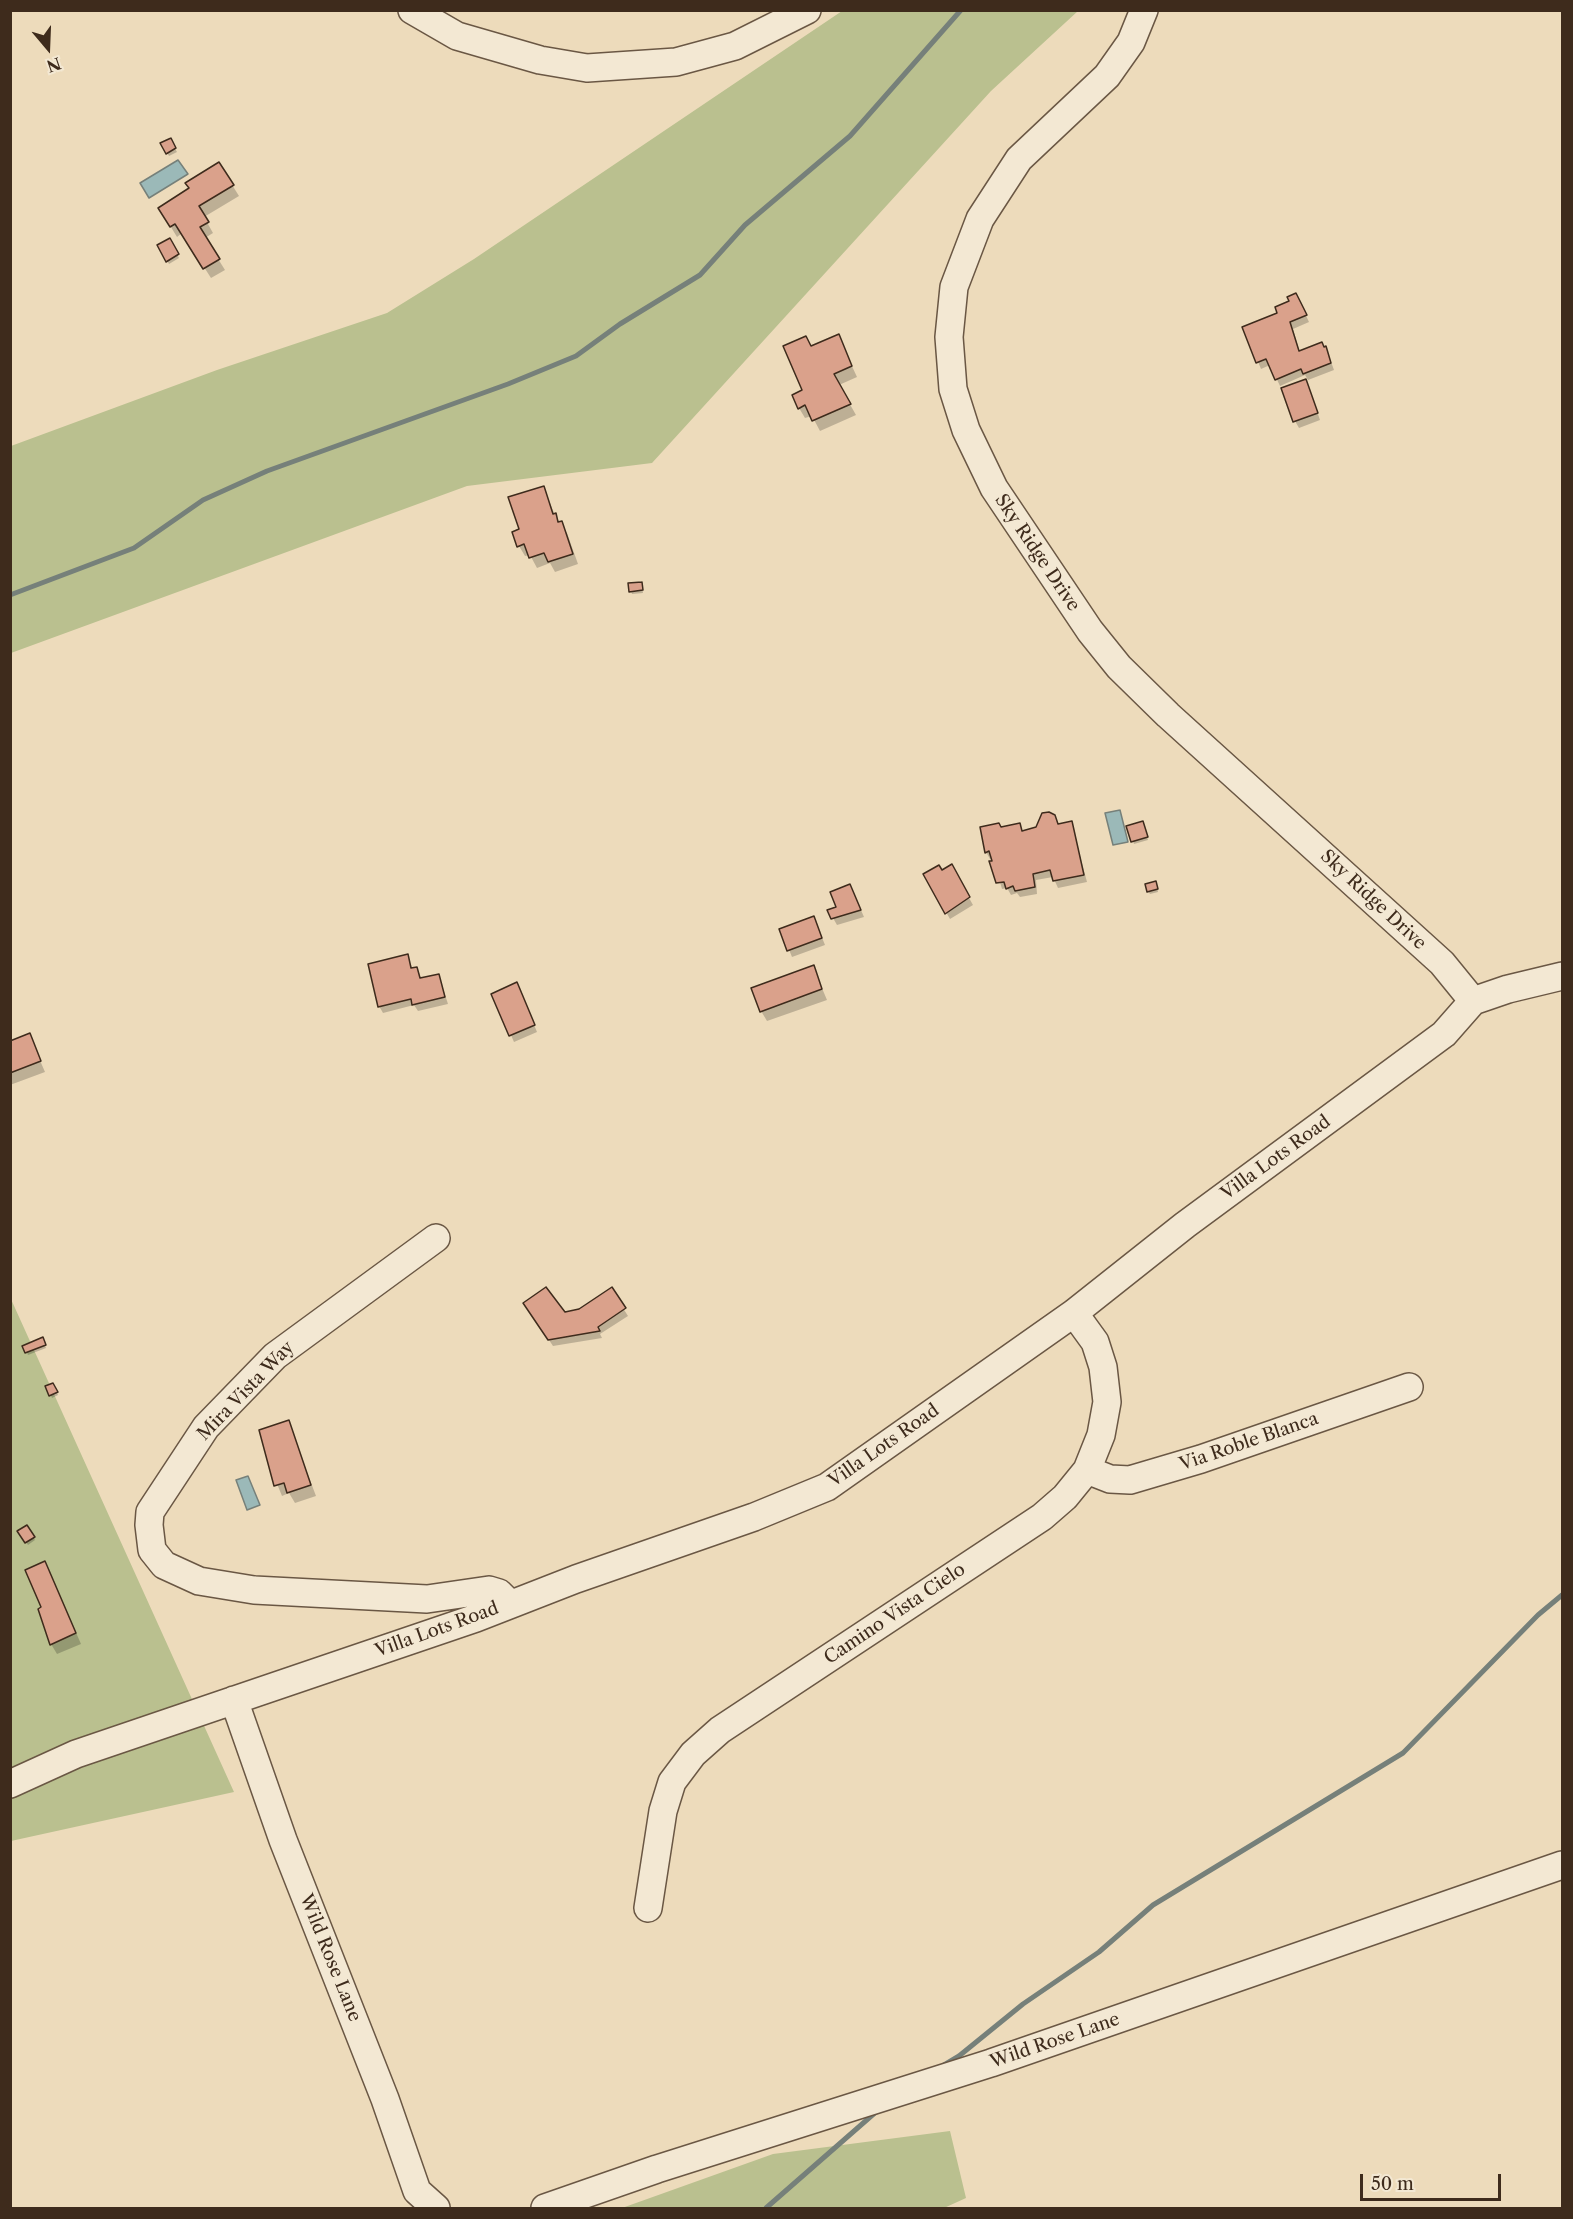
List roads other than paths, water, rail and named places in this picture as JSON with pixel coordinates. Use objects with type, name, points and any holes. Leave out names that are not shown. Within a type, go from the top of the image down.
[{"type":"street","points":[[412,10],[457,36],[540,60],[587,68],[676,62],[735,46],[807,10]]},
{"type":"street","name":"Sky Ridge Drive","points":[[1144,10],[1131,42],[1107,76],[1019,159],[980,219],[954,286],[949,337],[953,389],[966,430],[994,488],[1090,631],[1119,667],[1168,715],[1442,963],[1473,1001]]},
{"type":"street","name":"Villa Lots Road","points":[[10,1784],[76,1754],[510,1604],[754,1517],[827,1487],[1074,1313],[1185,1225],[1444,1034],[1473,1001],[1508,989],[1563,976]]},
{"type":"street","name":"Mira Vista Way","points":[[436,1238],[275,1356],[206,1427],[150,1512],[148,1525],[152,1550],[164,1565],[177,1572],[199,1581],[243,1588],[427,1599],[489,1590],[499,1593],[510,1604]]},
{"type":"street","name":"Camino Vista Cielo","points":[[648,1908],[663,1811],[672,1782],[693,1754],[720,1730],[1042,1517],[1065,1497],[1087,1470],[1101,1435],[1107,1402],[1103,1367],[1095,1342],[1074,1313]]},
{"type":"street","name":"Via Roble Blanca","points":[[1087,1470],[1110,1479],[1130,1480],[1201,1459],[1409,1387]]},
{"type":"street","name":"Wild Rose Lane","points":[[234,1700],[283,1840],[385,2099],[417,2191],[436,2208]]},
{"type":"street","name":"Wild Rose Lane","points":[[545,2208],[657,2169],[991,2063],[1563,1865]]},
{"type":"water","points":[[178,160],[188,174],[149,198],[140,183]]},
{"type":"water","points":[[1120,810],[1128,842],[1113,845],[1105,813]]},
{"type":"water","points":[[248,1476],[260,1505],[247,1510],[236,1480]]},
{"type":"waterway","points":[[10,595],[134,548],[203,500],[267,471],[508,384],[576,356],[620,324],[700,275],[745,225],[850,136],[961,10]]},
{"type":"waterway","points":[[944,2065],[959,2056],[1023,2004],[1099,1952],[1153,1905],[1403,1753],[1538,1615],[1562,1595]]},
{"type":"waterway","points":[[766,2208],[877,2111]]}]
